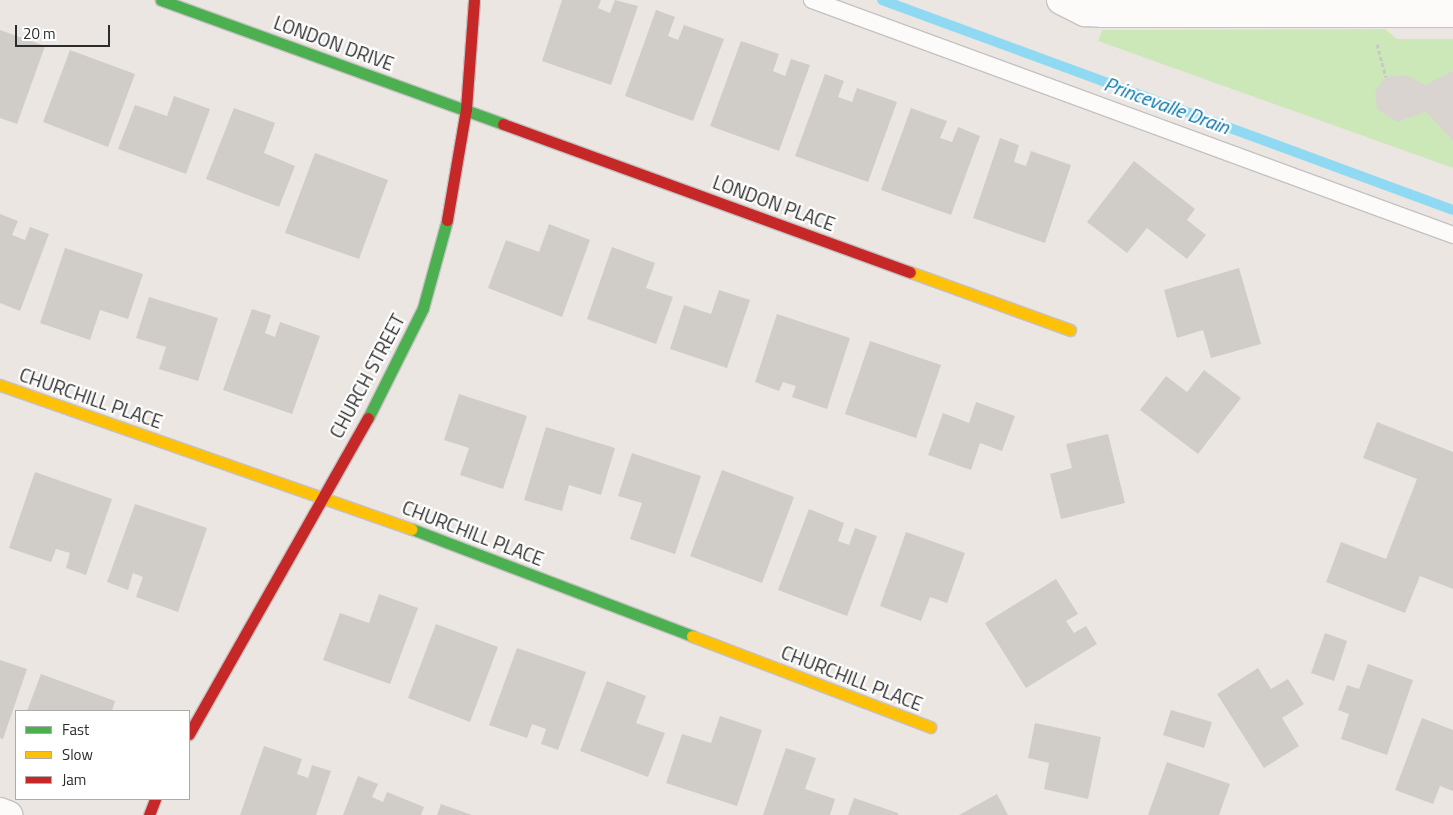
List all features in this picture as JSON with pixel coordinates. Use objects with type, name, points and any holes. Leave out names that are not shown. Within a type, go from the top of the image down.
[{"type":"street","name":"LONDON DRIVE","points":[[161,0],[466,110]]},
{"type":"street","name":"CHURCH STREET","points":[[190,732],[321,494],[376,403],[423,308],[452,204],[466,110],[474,0]]},
{"type":"street","points":[[1061,0],[1084,12],[1102,13],[1453,13]]},
{"type":"street","name":"LONDON PLACE","points":[[466,110],[1070,330]]},
{"type":"street","name":"CHURCHILL PLACE","points":[[0,385],[321,494],[930,727]]},
{"type":"street","points":[[148,815],[155,800]]},
{"type":"street","points":[[0,812],[8,815]]},
{"type":"lane","points":[[812,0],[1453,235]]},
{"type":"path","points":[[1377,44],[1386,77]]},
{"type":"green space","points":[[1385,29],[1397,39],[1453,39],[1453,168],[1098,41],[1102,30]]},
{"type":"shaded area","points":[[1453,71],[1453,141],[1426,112],[1397,122],[1377,109],[1375,91],[1386,77],[1406,75],[1425,85]]},
{"type":"building","points":[[562,0],[601,0],[598,8],[610,13],[615,0],[638,6],[611,85],[542,61]]},
{"type":"building","points":[[656,10],[675,17],[668,36],[678,40],[684,25],[724,39],[693,121],[625,96]]},
{"type":"building","points":[[0,30],[45,46],[17,124],[0,118]]},
{"type":"building","points":[[741,41],[779,54],[773,71],[785,76],[791,59],[810,65],[779,151],[710,126]]},
{"type":"building","points":[[70,50],[135,74],[108,147],[43,122]]},
{"type":"building","points":[[825,74],[844,81],[838,97],[852,102],[857,88],[897,102],[868,182],[795,156]]},
{"type":"building","points":[[174,96],[210,109],[186,174],[118,149],[135,105],[167,116]]},
{"type":"building","points":[[234,108],[275,123],[264,153],[295,166],[279,207],[206,179]]},
{"type":"building","points":[[911,108],[947,121],[940,138],[952,142],[958,127],[980,136],[951,215],[881,190]]},
{"type":"building","points":[[1000,138],[1019,145],[1014,162],[1026,166],[1031,151],[1071,165],[1045,243],[973,218]]},
{"type":"building","points":[[315,153],[388,180],[359,259],[285,233]]},
{"type":"building","points":[[1134,161],[1195,209],[1187,220],[1206,235],[1187,259],[1147,228],[1127,253],[1087,222]]},
{"type":"building","points":[[0,214],[18,221],[12,235],[25,240],[30,227],[49,234],[20,311],[0,303]]},
{"type":"building","points":[[549,224],[590,240],[562,317],[488,288],[506,240],[539,252]]},
{"type":"building","points":[[612,247],[655,263],[646,288],[673,297],[656,344],[587,319]]},
{"type":"building","points":[[65,248],[143,274],[128,319],[100,310],[90,340],[40,323]]},
{"type":"building","points":[[1239,268],[1261,344],[1211,358],[1203,330],[1177,338],[1164,290]]},
{"type":"building","points":[[719,290],[750,300],[727,368],[670,349],[684,305],[711,314]]},
{"type":"building","points":[[149,297],[218,318],[198,381],[159,369],[166,347],[136,338]]},
{"type":"building","points":[[252,309],[271,315],[265,333],[275,337],[280,322],[320,336],[292,414],[223,390]]},
{"type":"building","points":[[777,314],[850,338],[827,409],[792,397],[796,386],[783,382],[779,391],[755,382]]},
{"type":"building","points":[[870,341],[941,365],[916,438],[845,414]]},
{"type":"building","points":[[1204,370],[1241,398],[1198,454],[1140,410],[1166,376],[1187,392]]},
{"type":"building","points":[[459,394],[527,416],[503,489],[460,475],[469,448],[444,440]]},
{"type":"building","points":[[976,402],[1015,416],[1002,451],[980,443],[971,470],[928,455],[943,413],[969,423]]},
{"type":"building","points":[[1377,422],[1453,452],[1453,589],[1420,576],[1405,613],[1326,582],[1341,542],[1386,559],[1417,479],[1363,458]]},
{"type":"building","points":[[546,427],[615,448],[601,495],[569,485],[562,511],[524,500]]},
{"type":"building","points":[[1108,434],[1125,503],[1061,519],[1050,474],[1072,468],[1066,444]]},
{"type":"building","points":[[632,453],[701,476],[675,554],[630,539],[642,503],[618,496]]},
{"type":"building","points":[[722,470],[794,497],[762,583],[690,556]]},
{"type":"building","points":[[35,472],[112,499],[86,575],[66,568],[70,553],[56,549],[51,562],[9,548]]},
{"type":"building","points":[[135,504],[207,528],[178,612],[136,597],[143,577],[133,573],[128,590],[107,582]]},
{"type":"building","points":[[809,509],[844,523],[838,541],[849,545],[855,528],[877,536],[847,616],[778,590]]},
{"type":"building","points":[[906,532],[965,553],[947,603],[930,597],[921,621],[880,606]]},
{"type":"building","points":[[1056,579],[1078,614],[1066,621],[1074,633],[1086,626],[1097,644],[1026,688],[985,623]]},
{"type":"building","points":[[379,594],[418,608],[390,684],[323,660],[340,613],[369,623]]},
{"type":"building","points":[[436,624],[498,647],[470,722],[408,698]]},
{"type":"building","points":[[1325,633],[1347,641],[1334,681],[1311,673]]},
{"type":"building","points":[[517,648],[586,672],[558,750],[541,744],[546,729],[532,724],[527,738],[489,725]]},
{"type":"building","points":[[0,660],[27,669],[3,739],[0,738]]},
{"type":"building","points":[[1368,664],[1413,680],[1387,755],[1341,739],[1349,714],[1338,710],[1347,685],[1359,689]]},
{"type":"building","points":[[1258,668],[1271,689],[1288,679],[1304,704],[1282,718],[1299,746],[1264,768],[1217,694]]},
{"type":"building","points":[[41,674],[115,701],[112,710],[27,710]]},
{"type":"building","points":[[607,681],[646,696],[636,723],[665,733],[648,777],[580,751]]},
{"type":"building","points":[[1171,710],[1212,722],[1204,748],[1163,735]]},
{"type":"building","points":[[720,716],[762,730],[737,806],[666,783],[682,734],[711,743]]},
{"type":"building","points":[[1422,718],[1453,730],[1453,791],[1440,786],[1433,804],[1395,790]]},
{"type":"building","points":[[1035,723],[1101,737],[1088,799],[1044,789],[1049,763],[1028,758]]},
{"type":"building","points":[[264,746],[302,759],[297,774],[308,778],[312,765],[331,771],[316,815],[240,815]]},
{"type":"building","points":[[786,748],[816,758],[805,789],[835,799],[830,815],[763,815]]},
{"type":"building","points":[[1167,762],[1230,784],[1219,815],[1148,815]]},
{"type":"building","points":[[358,776],[378,784],[372,797],[383,802],[387,792],[424,807],[421,815],[343,815]]},
{"type":"building","points":[[997,794],[1008,815],[959,815]]},
{"type":"building","points":[[854,798],[898,813],[898,815],[848,815]]},
{"type":"building","points":[[441,804],[472,815],[437,815]]},
{"type":"waterway","name":"Princevalle Drain","points":[[882,0],[1453,210]]},
{"type":"traffic: fast","points":[[161,0],[503,124]]},
{"type":"traffic: fast","points":[[368,418],[423,308],[447,220]]},
{"type":"traffic: fast","points":[[412,529],[692,636]]},
{"type":"traffic: slow","points":[[910,272],[1070,330]]},
{"type":"traffic: slow","points":[[0,385],[412,529]]},
{"type":"traffic: slow","points":[[692,636],[930,727]]},
{"type":"traffic: jam","points":[[447,220],[466,109],[474,0]]},
{"type":"traffic: jam","points":[[503,124],[910,272]]},
{"type":"traffic: jam","points":[[190,732],[368,418]]},
{"type":"traffic: jam","points":[[149,815],[155,800]]}]
